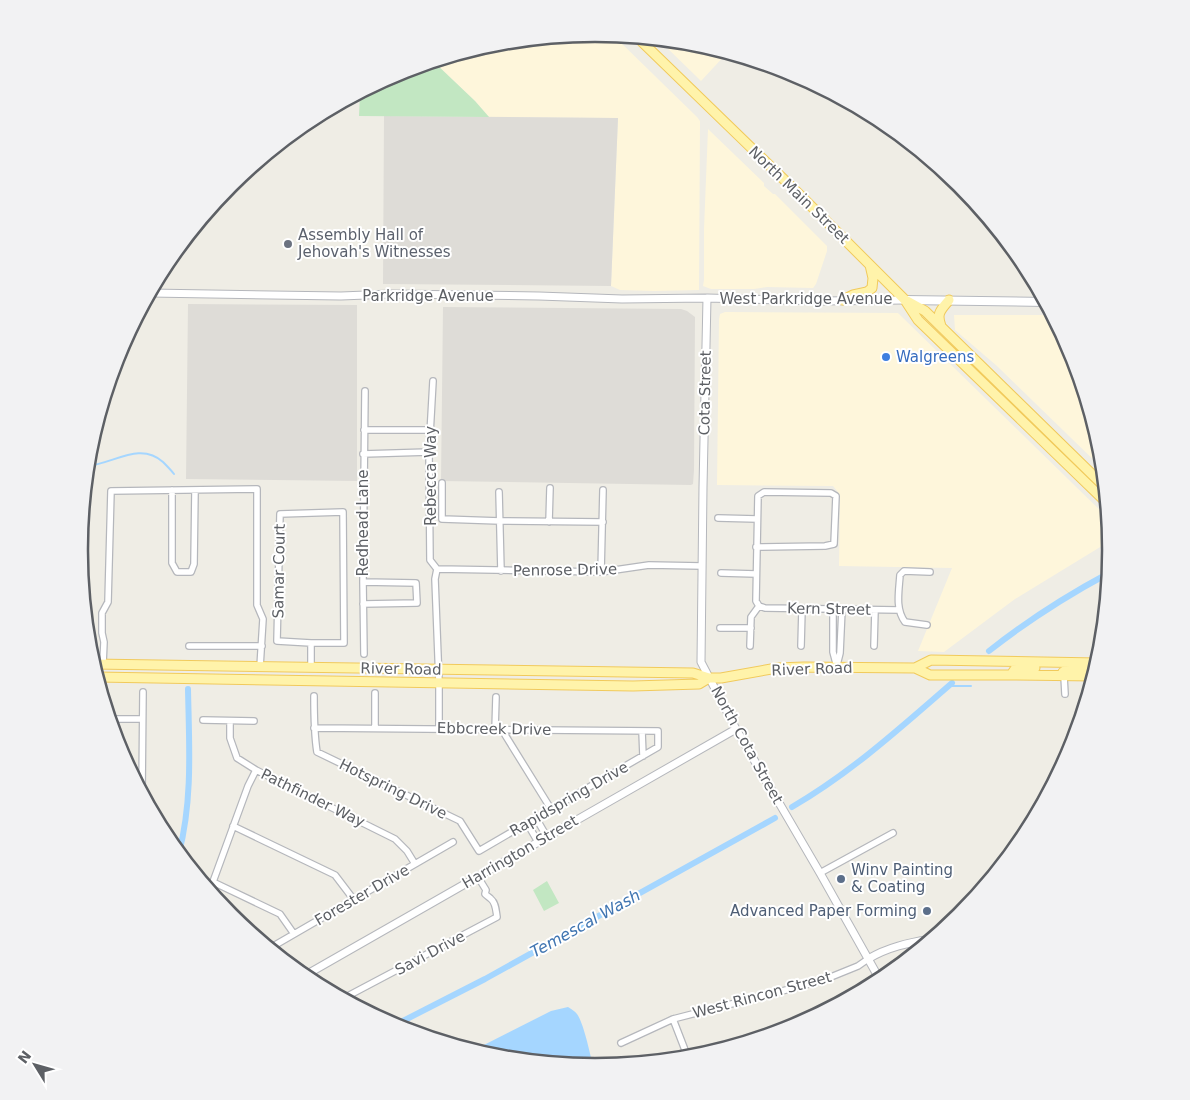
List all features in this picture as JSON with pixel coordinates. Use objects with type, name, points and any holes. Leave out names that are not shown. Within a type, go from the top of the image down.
[{"type":"main road","name":"North Main Street","points":[[646,46],[870,264],[905,300],[918,320],[1099,495]]},
{"type":"main road","points":[[842,300],[867,292],[872,288],[873,278],[870,264]]},
{"type":"main road","name":"North Main Street","points":[[905,300],[925,311],[1097,479]]},
{"type":"main road","points":[[905,300],[1038,302]]},
{"type":"main road","points":[[941,326],[938,315],[949,300]]},
{"type":"main road","name":"River Road","points":[[915,668],[931,660],[1090,663]]},
{"type":"main road","points":[[1011,675],[1016,669],[1037,668],[1047,663]]},
{"type":"main road","name":"River Road","points":[[103,664],[693,673],[709,678],[723,678],[777,668],[804,667],[915,668],[930,675],[1086,676]]},
{"type":"main road","points":[[1064,676],[1063,672],[1066,670],[1088,669]]},
{"type":"main road","name":"River Road","points":[[104,677],[633,686],[699,684],[709,678]]},
{"type":"street","name":"Parkridge Avenue","points":[[157,293],[340,296],[391,294],[622,299],[707,298]]},
{"type":"street","name":"West Parkridge Avenue","points":[[707,298],[905,300]]},
{"type":"street","name":"Cota Street","points":[[703,487],[707,298]]},
{"type":"street","name":"Rebecca Way","points":[[433,381],[429,452],[430,560],[437,569]]},
{"type":"street","name":"Redhead Lane","points":[[364,392],[364,654]]},
{"type":"street","points":[[364,430],[430,430]]},
{"type":"street","points":[[363,454],[429,452]]},
{"type":"street","points":[[442,484],[442,519],[603,522]]},
{"type":"street","name":"North Cota Street","points":[[703,487],[701,662],[736,729],[876,973]]},
{"type":"street","points":[[549,522],[550,488]]},
{"type":"street","points":[[172,490],[172,564],[177,572],[192,572],[194,564],[195,490]]},
{"type":"street","points":[[103,664],[102,613],[108,602],[111,491],[257,490],[257,606],[262,619],[260,667]]},
{"type":"street","points":[[601,572],[603,490]]},
{"type":"street","points":[[499,492],[501,570]]},
{"type":"street","points":[[750,646],[751,617],[760,606],[756,600],[756,547],[758,496],[764,492],[831,493],[836,496],[834,544],[825,546],[756,547]]},
{"type":"street","name":"Samar Court","points":[[343,512],[344,643],[312,643],[277,641],[280,514],[343,512]]},
{"type":"street","points":[[718,518],[757,519]]},
{"type":"street","name":"Penrose Drive","points":[[437,569],[601,572],[649,565],[702,566]]},
{"type":"street","points":[[437,569],[435,579],[439,728]]},
{"type":"street","points":[[927,625],[905,622],[901,617],[899,610],[900,575],[904,572],[930,572]]},
{"type":"street","points":[[720,573],[756,574]]},
{"type":"street","points":[[363,582],[416,583],[417,603],[363,604]]},
{"type":"street","name":"Kern Street","points":[[760,606],[765,608],[899,610]]},
{"type":"street","points":[[801,646],[802,609]]},
{"type":"street","points":[[833,609],[833,652],[837,668]]},
{"type":"street","points":[[837,668],[840,652],[842,609]]},
{"type":"street","points":[[874,646],[875,610]]},
{"type":"street","points":[[720,628],[751,628]]},
{"type":"street","points":[[311,668],[312,643]]},
{"type":"street","points":[[190,646],[262,646]]},
{"type":"street","points":[[1064,676],[1065,694]]},
{"type":"street","points":[[139,772],[143,692]]},
{"type":"street","points":[[375,728],[376,693]]},
{"type":"street","points":[[314,696],[314,728]]},
{"type":"street","points":[[495,730],[496,697]]},
{"type":"street","points":[[116,719],[142,719]]},
{"type":"street","points":[[204,720],[254,721]]},
{"type":"street","name":"Pathfinder Way","points":[[230,721],[230,738],[237,758],[256,770],[395,839],[407,851],[415,864]]},
{"type":"street","name":"Ebbcreek Drive","points":[[314,728],[658,731],[658,747]]},
{"type":"street","name":"Hotspring Drive","points":[[314,728],[317,752],[460,821],[479,851]]},
{"type":"street","name":"Harrington Street","points":[[312,971],[736,729]]},
{"type":"street","points":[[502,730],[551,809]]},
{"type":"street","points":[[642,731],[643,756]]},
{"type":"street","name":"Rapidspring Drive","points":[[479,851],[658,747]]},
{"type":"street","points":[[256,770],[248,786],[213,882],[280,914],[294,934]]},
{"type":"street","points":[[536,818],[547,837]]},
{"type":"street","points":[[528,823],[538,842]]},
{"type":"street","points":[[233,826],[335,875],[354,900]]},
{"type":"street","points":[[820,873],[893,834]]},
{"type":"street","name":"Forester Drive","points":[[276,945],[453,842]]},
{"type":"street","name":"Savi Drive","points":[[350,995],[497,917],[496,907],[491,898],[492,895],[490,891],[486,890],[478,876]]},
{"type":"street","name":"West Rincon Street","points":[[621,1043],[673,1019],[821,981],[858,966],[886,949],[919,941]]},
{"type":"street","points":[[673,1019],[685,1049]]},
{"type":"shaded area","points":[[595,42],[622,44],[700,121],[699,290],[620,290],[611,286],[618,118],[489,117],[439,67],[496,52],[529,47]]},
{"type":"shaded area","points":[[667,48],[722,59],[701,81]]},
{"type":"shaded area","points":[[384,116],[618,118],[611,286],[383,284]]},
{"type":"shaded area","points":[[708,129],[827,246],[816,284],[813,288],[711,289],[703,286]]},
{"type":"shaded area","points":[[188,304],[357,305],[357,481],[186,479]]},
{"type":"shaded area","points":[[443,307],[681,309],[687,311],[695,317],[693,484],[441,481]]},
{"type":"shaded area","points":[[725,312],[898,313],[1100,511],[1102,546],[1015,599],[944,652],[918,651],[952,568],[839,566],[840,497],[833,486],[717,485],[720,314]]},
{"type":"shaded area","points":[[954,315],[1044,315],[1076,387],[1094,461],[997,366],[955,330]]},
{"type":"green space","points":[[439,67],[489,117],[359,116],[360,101],[401,81]]},
{"type":"green space","points":[[547,881],[559,903],[544,911],[533,890]]},
{"type":"water","points":[[568,1007],[577,1014],[591,1058],[529,1053],[484,1045],[551,1011]]},
{"type":"waterway","points":[[95,464],[126,455],[145,453],[163,462],[174,474]]},
{"type":"waterway","name":"Temescal Wash","points":[[989,651],[1047,609],[1101,577]]},
{"type":"waterway","name":"Temescal Wash","points":[[792,807],[855,764],[952,683]]},
{"type":"waterway","points":[[949,686],[971,686]]},
{"type":"waterway","points":[[181,843],[188,792],[188,689]]},
{"type":"waterway","name":"Temescal Wash","points":[[404,1020],[485,979],[775,818]]},
{"type":"place","name":"Assembly Hall of Jehovah's Witnesses","points":[[288,244]]},
{"type":"place","name":"Walgreens","points":[[886,357]]},
{"type":"place","name":"Winv Painting & Coating","points":[[841,879]]},
{"type":"place","name":"Advanced Paper Forming","points":[[927,911]]}]
